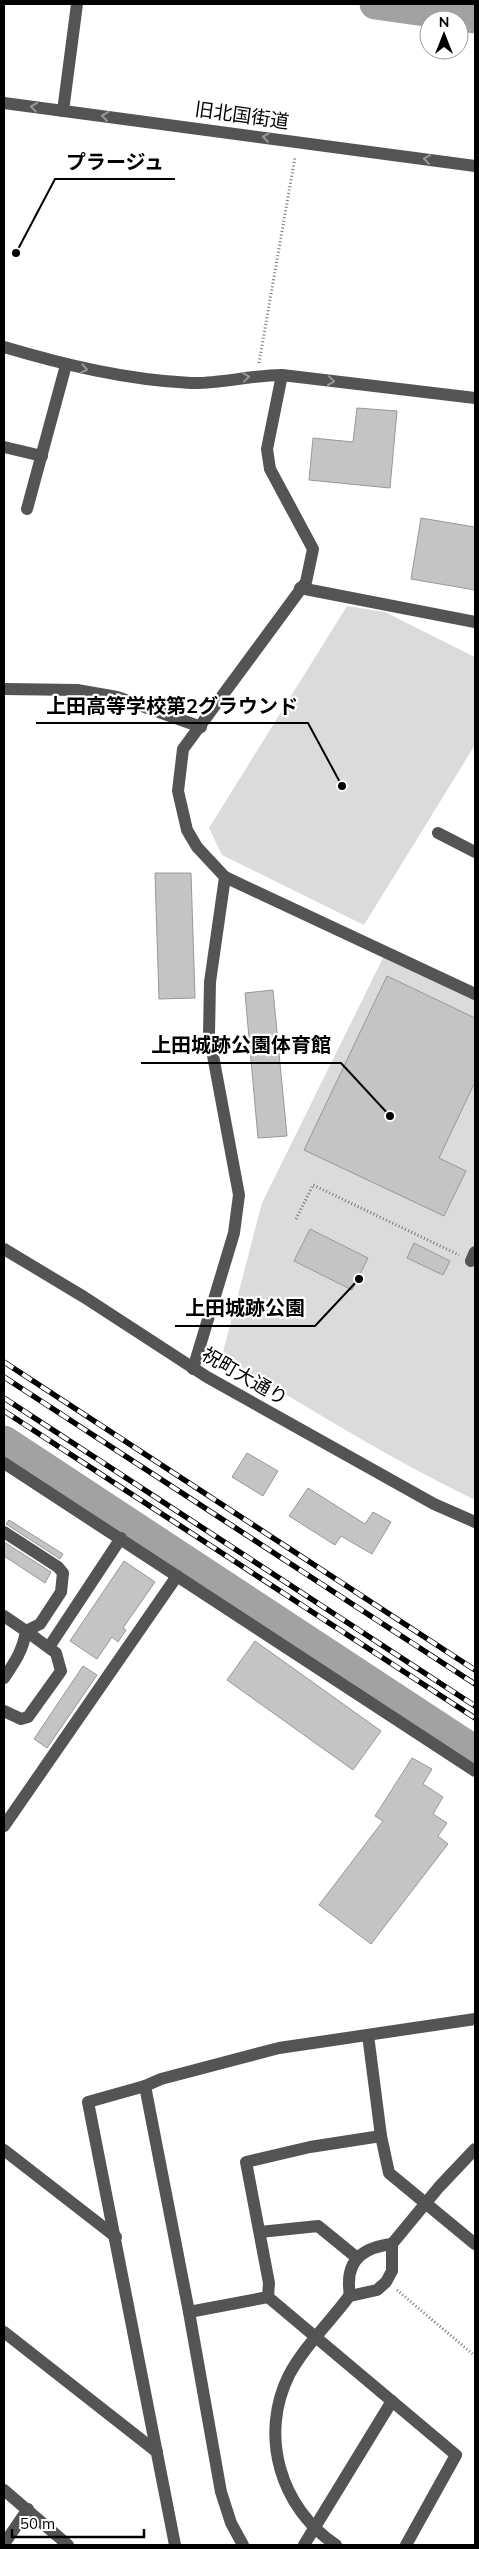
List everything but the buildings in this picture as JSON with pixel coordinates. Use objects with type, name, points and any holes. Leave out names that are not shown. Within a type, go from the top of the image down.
[{"type":"street","points":[[63,111],[77,4]]},
{"type":"street","name":"旧北国街道","points":[[4,103],[475,166]]},
{"type":"street","points":[[4,347],[66,365],[112,374],[192,383],[257,375],[282,375],[475,398]]},
{"type":"street","points":[[27,509],[66,365]]},
{"type":"street","points":[[282,375],[267,449],[270,469],[313,549],[306,582],[183,749],[178,791],[187,830],[197,847],[225,877],[475,994]]},
{"type":"street","points":[[4,447],[42,456]]},
{"type":"street","points":[[300,588],[475,622]]},
{"type":"street","points":[[4,689],[77,690],[117,697],[201,727]]},
{"type":"street","points":[[438,833],[475,852]]},
{"type":"street","points":[[193,1369],[234,1234],[239,1195],[209,1034],[210,982],[225,877]]},
{"type":"street","name":"祝町大通り","points":[[4,1248],[84,1297],[193,1369],[434,1504],[475,1522]]},
{"type":"street","points":[[4,1463],[475,1771]]},
{"type":"street","points":[[4,1532],[58,1567],[63,1573],[62,1592],[40,1624],[26,1631]]},
{"type":"street","points":[[49,1647],[121,1538]]},
{"type":"street","points":[[4,1826],[177,1576]]},
{"type":"street","points":[[4,1616],[49,1647],[59,1659],[60,1671],[55,1681],[28,1717],[21,1719],[4,1711]]},
{"type":"street","points":[[4,1678],[18,1658],[26,1631]]},
{"type":"street","points":[[176,2545],[88,2102],[145,2086],[161,2079],[279,2048],[475,2019]]},
{"type":"street","points":[[368,2035],[381,2136],[389,2173],[475,2244]]},
{"type":"street","points":[[145,2086],[189,2312],[221,2492],[231,2523],[243,2545]]},
{"type":"street","points":[[268,2297],[269,2283],[246,2162],[310,2147],[381,2136]]},
{"type":"street","points":[[350,2296],[378,2290],[386,2282],[392,2271],[392,2244],[475,2149]]},
{"type":"street","points":[[4,2150],[116,2237]]},
{"type":"street","points":[[260,2232],[318,2226],[356,2257]]},
{"type":"street","points":[[336,2545],[300,2513],[280,2473],[276,2454],[275,2430],[279,2399],[289,2375],[350,2296],[350,2270],[356,2257],[376,2247],[392,2244]]},
{"type":"street","points":[[189,2312],[268,2297],[456,2455],[406,2545]]},
{"type":"street","points":[[4,2332],[157,2452]]},
{"type":"street","points":[[304,2545],[392,2401]]},
{"type":"street","points":[[4,2490],[68,2545]]},
{"type":"street","points":[[4,2544],[28,2509]]},
{"type":"path","points":[[257,375],[298,142]]},
{"type":"path","points":[[296,1218],[313,1185],[473,1256]]},
{"type":"path","points":[[386,2282],[475,2356]]},
{"type":"shaded area","points":[[347,606],[385,612],[475,657],[475,745],[364,925],[222,855],[209,828]]},
{"type":"shaded area","points":[[384,956],[475,999],[475,1500],[379,1449],[222,1356],[262,1203]]},
{"type":"waterway","points":[[375,4],[475,18]]},
{"type":"waterway","points":[[4,1441],[475,1751]]},
{"type":"railway","points":[[4,1362],[475,1670]]},
{"type":"railway","points":[[4,1377],[475,1684]]},
{"type":"railway","points":[[4,1398],[475,1706]]},
{"type":"railway","points":[[4,1411],[475,1718]]},
{"type":"place","name":"プラージュ","points":[[16,253]]},
{"type":"place","name":"上田高等学校第2グラウンド","points":[[342,786]]},
{"type":"place","name":"上田城跡公園体育館","points":[[390,1116]]},
{"type":"place","name":"上田城跡公園","points":[[359,1279]]}]
